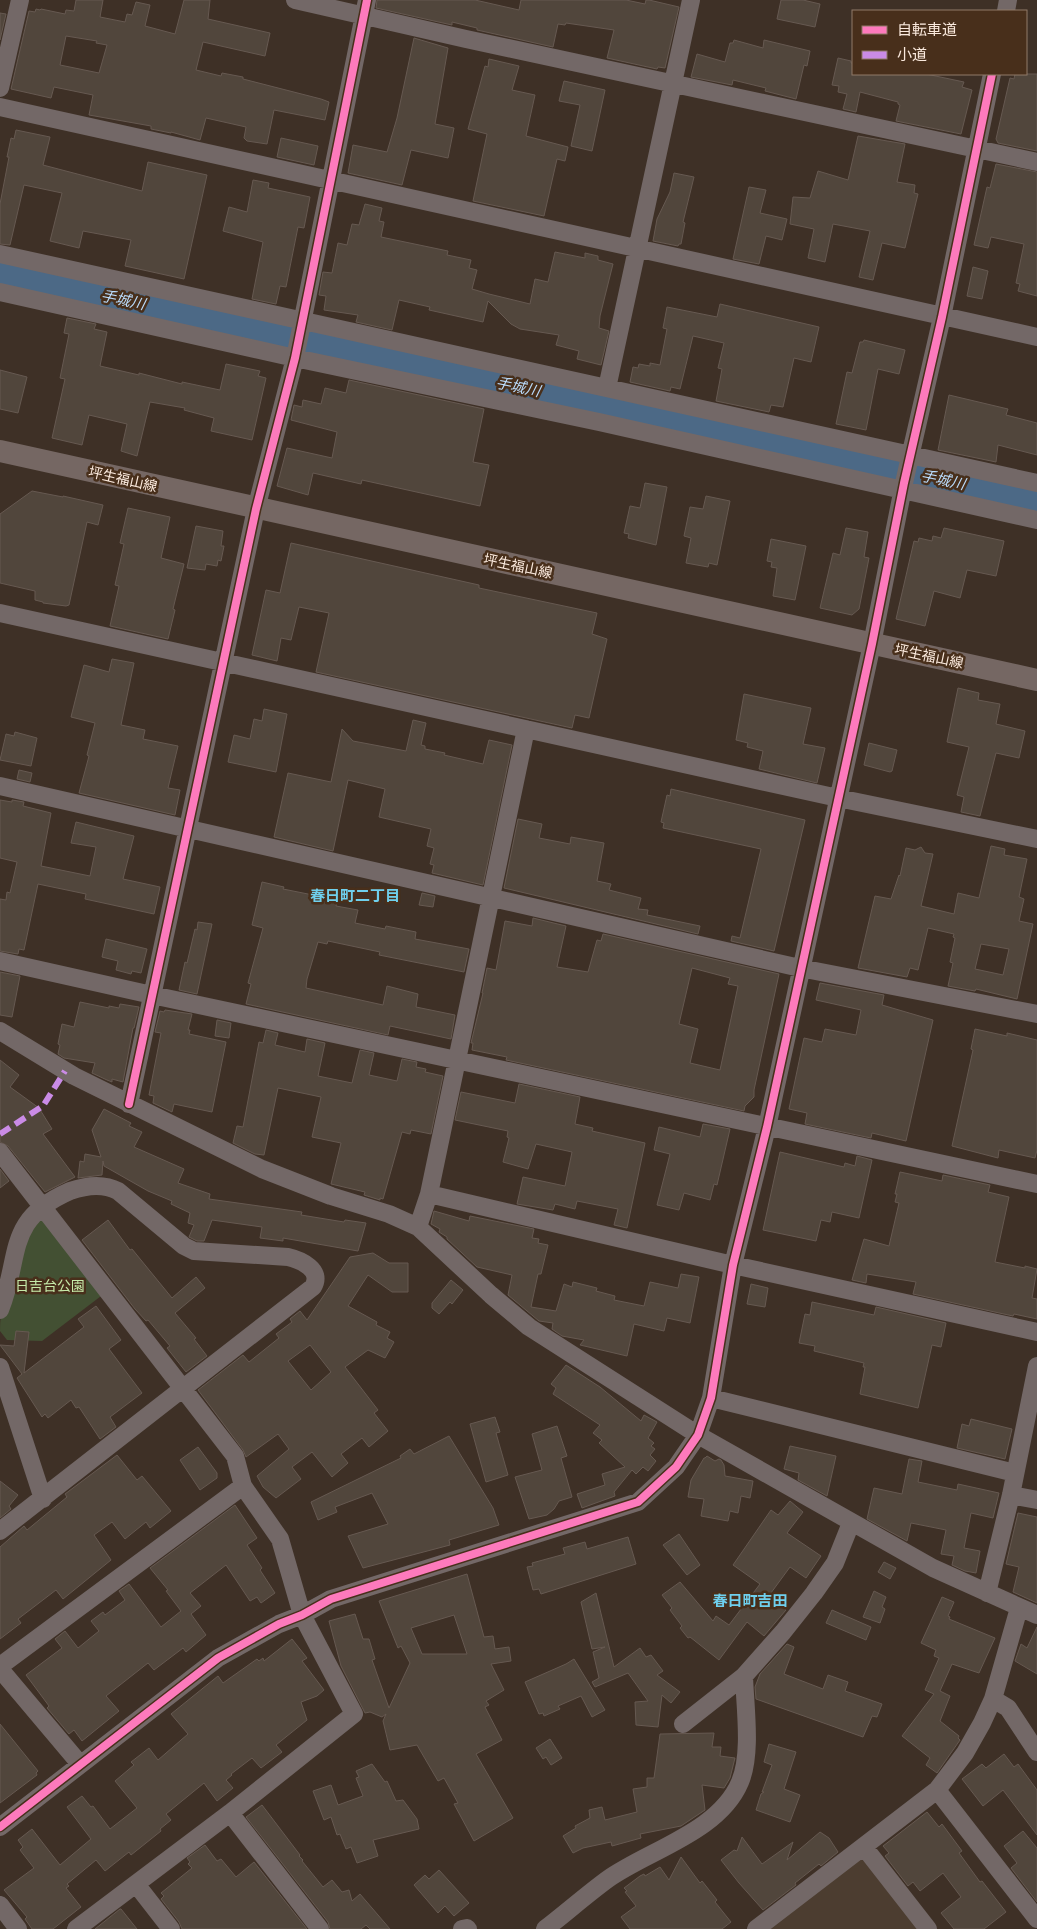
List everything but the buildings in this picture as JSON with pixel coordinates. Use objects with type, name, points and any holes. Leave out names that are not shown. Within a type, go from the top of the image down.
[{"type":"main road","name":"坪生福山線","points":[[0,451],[1037,680]]},
{"type":"street","points":[[0,88],[20,0]]},
{"type":"street","points":[[295,0],[366,8],[673,83],[1037,162]]},
{"type":"street","points":[[607,388],[691,0]]},
{"type":"street","points":[[129,1104],[256,508],[295,355],[366,8]]},
{"type":"street","points":[[0,1827],[218,1658],[279,1624],[302,1615],[332,1599],[638,1502],[676,1467],[698,1435],[711,1398],[733,1265],[767,1127],[800,968],[872,644],[909,459],[942,317],[992,75]]},
{"type":"street","points":[[0,107],[1037,338]]},
{"type":"street","points":[[0,254],[301,325],[607,388],[909,459],[1037,483]]},
{"type":"street","points":[[0,292],[903,487],[1037,520]]},
{"type":"street","points":[[0,613],[838,798],[1037,839]]},
{"type":"street","points":[[418,1227],[429,1194],[526,729]]},
{"type":"street","points":[[0,786],[800,968],[1037,1014]]},
{"type":"street","points":[[0,961],[1037,1184]]},
{"type":"street","points":[[0,1031],[74,1076],[262,1169],[331,1196],[389,1214],[418,1227],[491,1295],[529,1327],[698,1435],[933,1568],[1037,1615]]},
{"type":"street","points":[[0,1152],[235,1456],[243,1486],[280,1539],[302,1615],[354,1714],[230,1813],[76,1929]]},
{"type":"street","points":[[0,1310],[6,1293],[13,1256],[21,1232],[29,1220],[50,1201],[74,1190],[99,1185],[110,1186],[118,1191],[184,1246],[194,1251],[288,1257],[296,1259],[311,1268],[316,1281],[313,1287],[0,1531]]},
{"type":"street","points":[[429,1194],[733,1265],[1037,1332]]},
{"type":"street","points":[[987,1593],[1012,1495],[1037,1366]]},
{"type":"street","points":[[0,1367],[43,1498]]},
{"type":"street","points":[[711,1398],[1015,1473]]},
{"type":"street","points":[[80,1764],[0,1668],[243,1486]]},
{"type":"street","points":[[1012,1495],[1037,1500]]},
{"type":"street","points":[[683,1724],[744,1676],[814,1593],[835,1563],[851,1523]]},
{"type":"street","points":[[756,1929],[937,1790],[965,1753],[993,1699],[1019,1608]]},
{"type":"street","points":[[545,1929],[608,1879],[652,1853],[708,1824],[725,1805],[740,1782],[747,1749],[744,1676]]},
{"type":"street","points":[[993,1699],[1008,1708],[1037,1752]]},
{"type":"street","points":[[937,1790],[1037,1920]]},
{"type":"street","points":[[230,1813],[320,1929]]},
{"type":"street","points":[[864,1847],[928,1929]]},
{"type":"street","points":[[136,1884],[171,1929]]},
{"type":"street","points":[[0,1905],[18,1929]]},
{"type":"street","points":[[462,1929],[468,1929]]},
{"type":"shaded area","points":[[859,1859],[866,1861],[918,1929],[768,1929]]},
{"type":"green space","name":"日吉台公園","points":[[42,1211],[105,1293],[42,1341],[7,1340],[0,1331],[1,1315],[8,1284],[27,1239]]},
{"type":"waterway","name":"手城川","points":[[0,273],[1037,501]]},
{"type":"marked path","points":[[0,1134],[43,1106],[65,1071]]},
{"type":"cycle path","points":[[129,1104],[256,509],[295,358],[367,0]]},
{"type":"cycle path","points":[[0,1827],[218,1658],[279,1624],[302,1615],[331,1599],[638,1502],[676,1467],[698,1435],[711,1398],[733,1265],[767,1127],[872,644],[904,483],[942,317],[992,75]]},
{"type":"district","name":"春日町二丁目","points":[[355,896]]},
{"type":"district","name":"春日町吉田","points":[[750,1601]]}]
